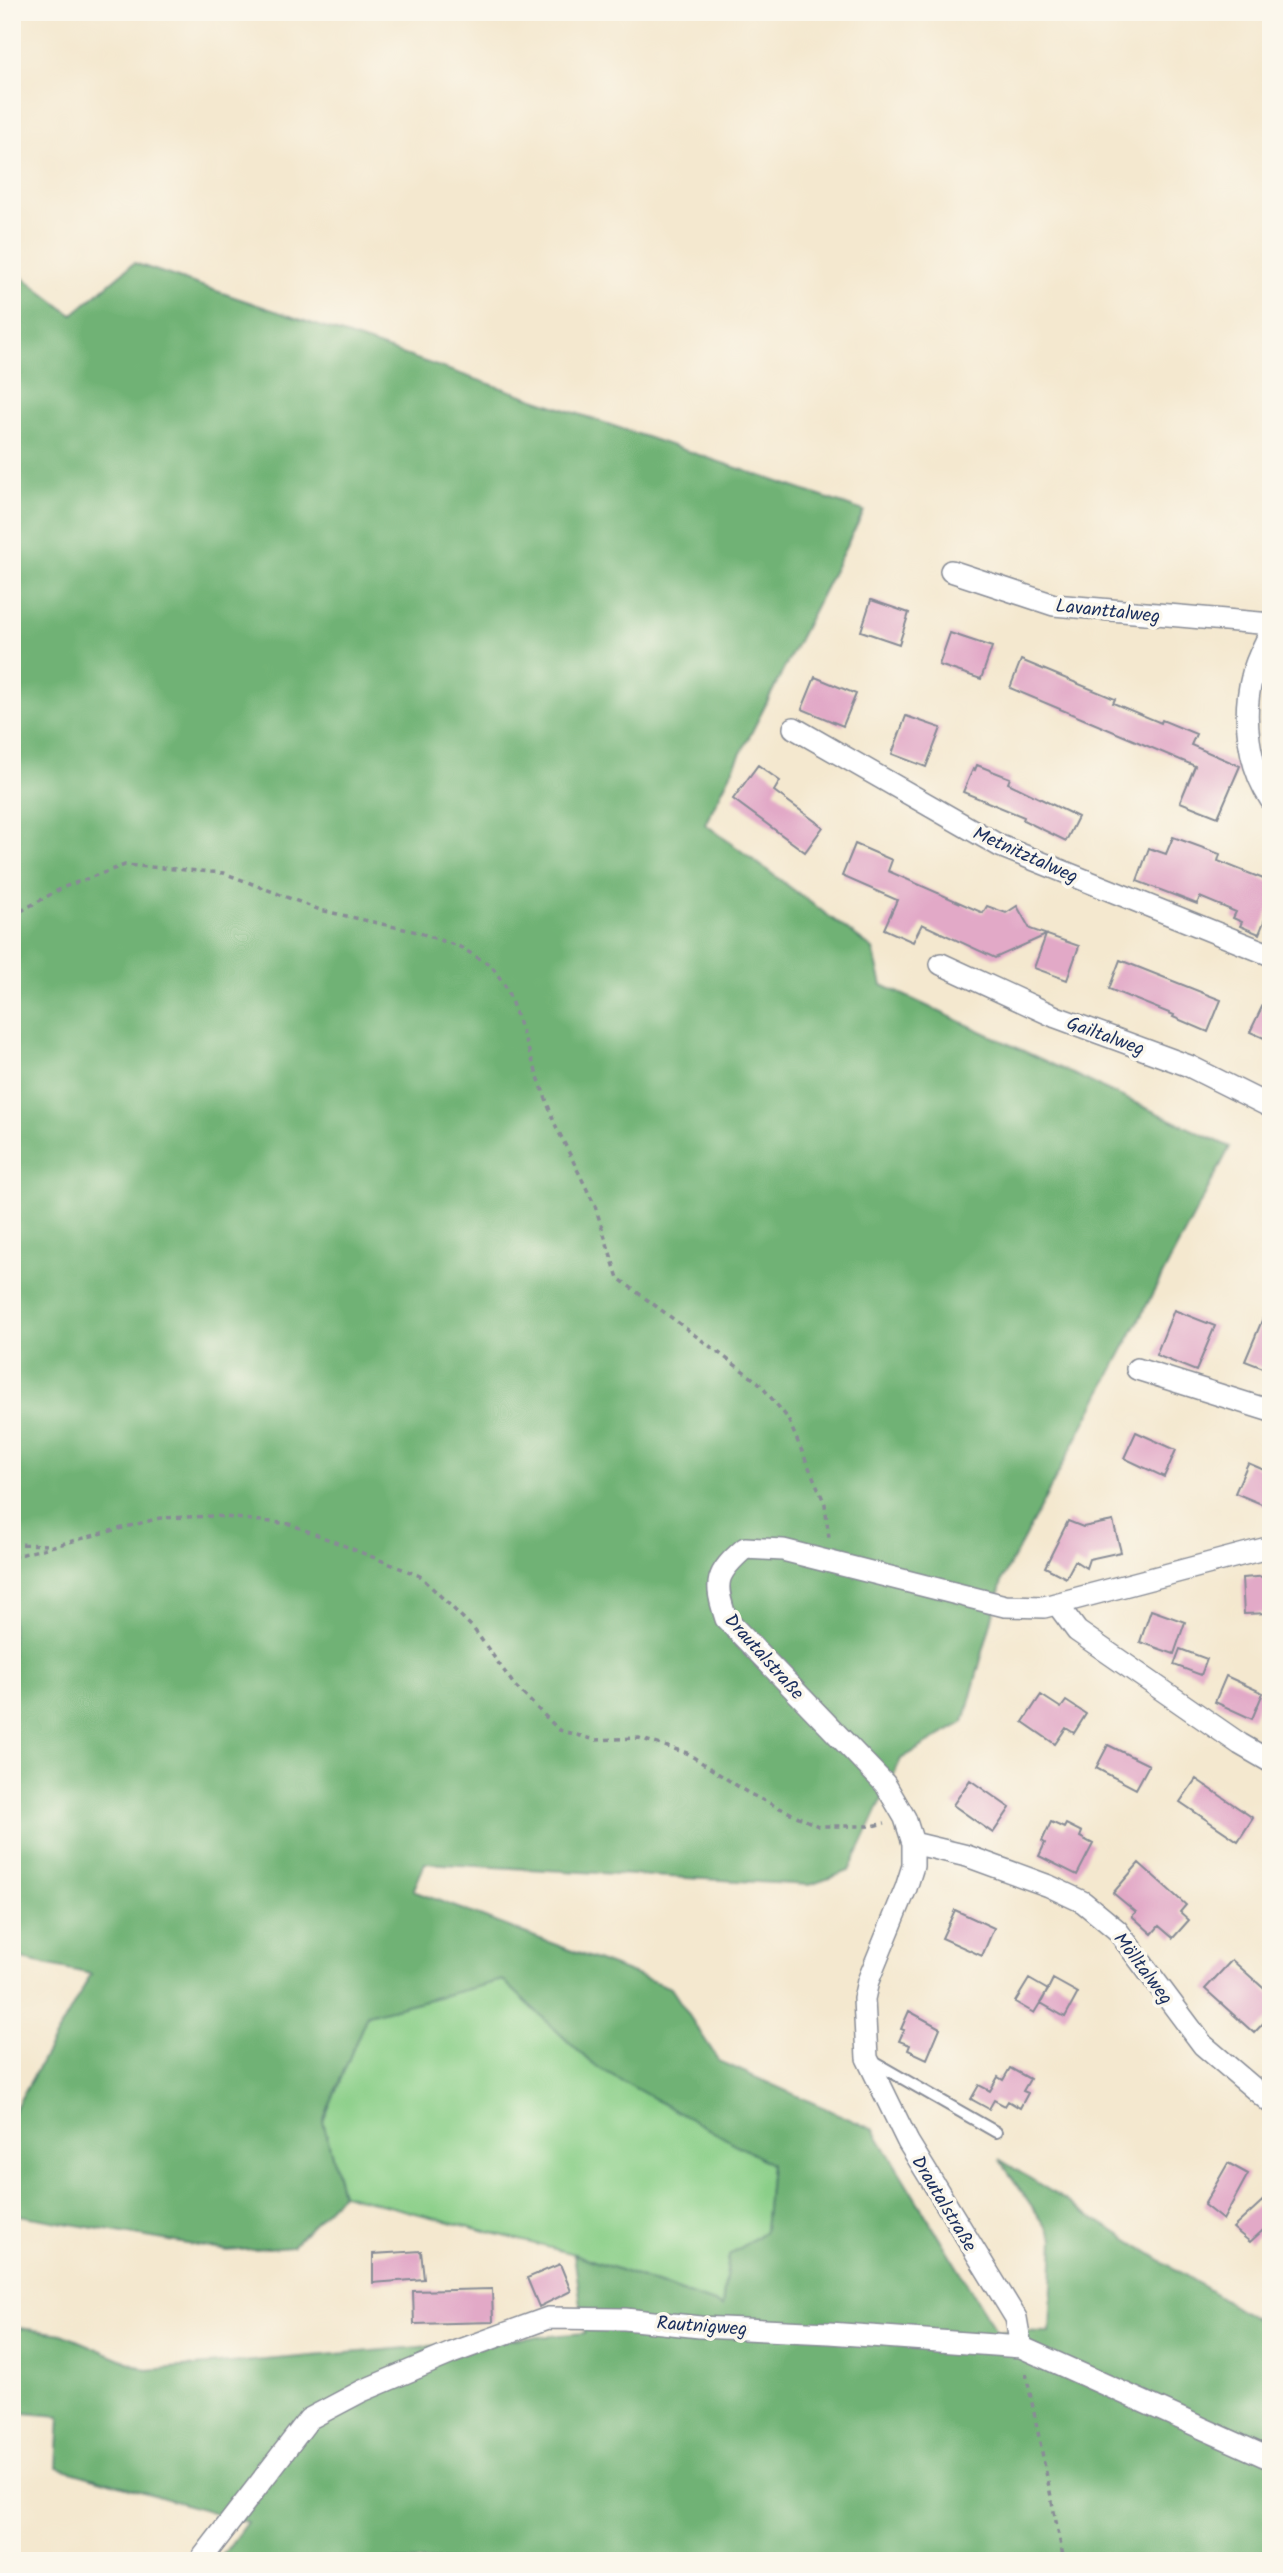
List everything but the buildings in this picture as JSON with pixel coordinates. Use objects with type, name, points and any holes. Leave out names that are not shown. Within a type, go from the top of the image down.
[{"type":"street","name":"Lavanttalweg","points":[[951,571],[1054,605],[1271,624]]},
{"type":"street","points":[[1271,631],[1252,677],[1247,713],[1251,751],[1263,788],[1271,800]]},
{"type":"street","name":"Metnitztalweg","points":[[794,728],[1000,846],[1271,954]]},
{"type":"street","name":"Gailtalweg","points":[[941,964],[1056,1017],[1189,1066],[1271,1107]]},
{"type":"street","points":[[1137,1369],[1271,1411]]},
{"type":"street","name":"Drautalstraße","points":[[1021,2347],[1016,2318],[908,2142],[867,2058],[864,2008],[868,1980],[913,1866],[913,1843],[905,1818],[885,1784],[726,1619],[717,1591],[725,1565],[745,1548],[783,1550],[1004,1606],[1044,1607],[1271,1547]]},
{"type":"street","points":[[1057,1604],[1077,1631],[1240,1744],[1271,1762]]},
{"type":"street","name":"Mölltalweg","points":[[913,1843],[967,1856],[1083,1902],[1117,1930],[1203,2045],[1271,2103]]},
{"type":"street","name":"Rautnigweg","points":[[200,2561],[309,2419],[362,2391],[452,2353],[548,2318],[625,2319],[700,2327],[1021,2347],[1271,2459]]},
{"type":"lane","points":[[867,2058],[996,2132]]},
{"type":"path","points":[[12,916],[64,887],[125,865],[224,873],[320,909],[416,932],[460,947],[492,965],[507,989],[554,1122],[595,1206],[618,1278],[758,1382],[787,1417],[825,1504],[829,1543],[817,1558]]},
{"type":"path","points":[[12,1558],[160,1518],[215,1516],[290,1524],[420,1577],[473,1628],[515,1686],[559,1730],[595,1740],[639,1738],[687,1753],[748,1793],[818,1826],[873,1826],[905,1818]]},
{"type":"path","points":[[12,1544],[56,1546]]},
{"type":"path","points":[[1021,2347],[1064,2561]]},
{"type":"green space","points":[[134,263],[864,511],[705,824],[873,949],[882,985],[1230,1147],[1003,1578],[964,1722],[901,1759],[849,1871],[810,1885],[425,1863],[413,1891],[671,1988],[719,2061],[874,2130],[996,2331],[1050,2332],[1054,2238],[999,2159],[1271,2329],[1271,2561],[218,2561],[247,2522],[57,2467],[60,2416],[12,2412],[12,2327],[62,2334],[147,2370],[585,2333],[574,2254],[722,2306],[729,2256],[765,2231],[771,2164],[592,2064],[503,1980],[367,2015],[323,2121],[342,2194],[292,2246],[228,2251],[12,2214],[12,2114],[91,1974],[12,1957],[12,269],[72,315]]},
{"type":"green space","points":[[503,1980],[592,2064],[771,2164],[765,2231],[729,2256],[722,2306],[574,2254],[342,2194],[323,2121],[367,2015]]}]
